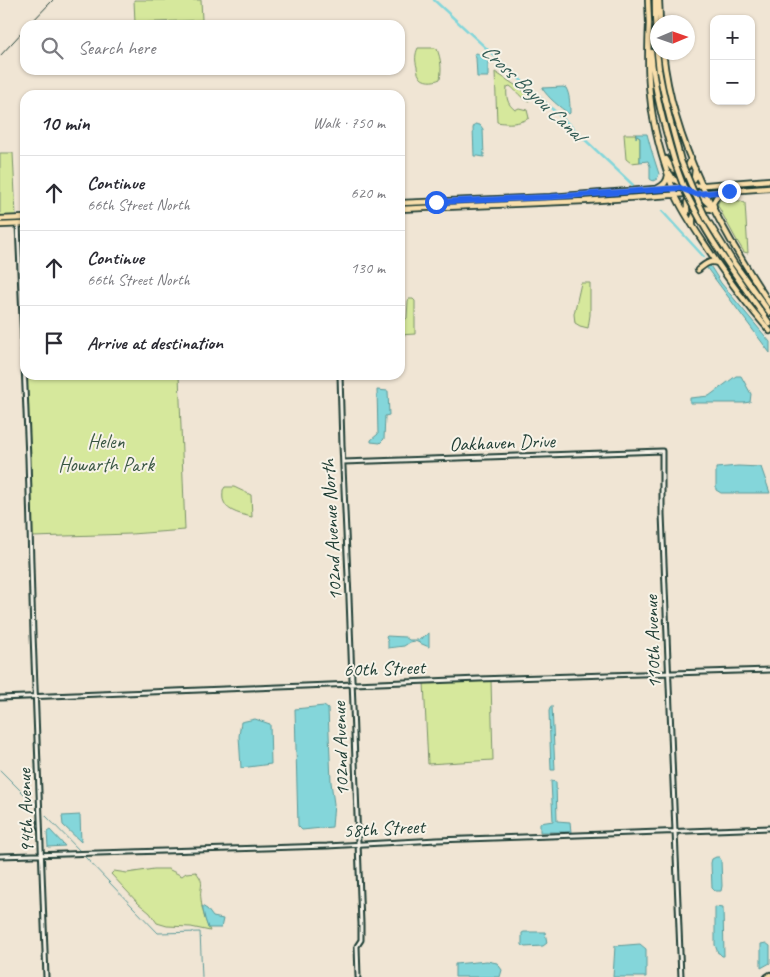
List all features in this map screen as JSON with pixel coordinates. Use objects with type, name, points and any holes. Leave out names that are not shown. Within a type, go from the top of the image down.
[{"type":"main road","points":[[648,0],[651,55],[655,82],[675,163],[686,193],[717,248],[770,324]]},
{"type":"main road","points":[[655,0],[659,70],[663,93],[681,161],[706,218],[742,275],[770,313]]},
{"type":"main road","points":[[659,0],[660,15]]},
{"type":"main road","points":[[649,23],[648,70],[650,95],[656,131],[676,195],[687,218],[717,263],[754,313],[770,331]]},
{"type":"main road","points":[[664,60],[675,115],[695,167],[694,190],[687,202],[687,218]]},
{"type":"main road","points":[[661,149],[674,170],[679,171],[688,168],[691,158]]},
{"type":"main road","points":[[695,167],[694,190],[714,210]]},
{"type":"main road","points":[[656,189],[664,185],[668,180],[668,171]]},
{"type":"main road","points":[[668,171],[673,179],[694,190],[714,210],[734,248],[770,304]]},
{"type":"main road","points":[[405,209],[676,195],[694,190],[770,180]]},
{"type":"main road","points":[[405,203],[550,197],[674,188],[729,191],[770,188]]},
{"type":"main road","points":[[714,210],[713,203],[717,196],[729,191]]},
{"type":"main road","points":[[462,206],[492,200]]},
{"type":"main road","points":[[693,226],[695,213],[706,208],[714,210]]},
{"type":"main road","points":[[0,219],[20,218]]},
{"type":"main road","points":[[0,225],[18,224]]},
{"type":"main road","points":[[698,270],[711,261],[717,263]]},
{"type":"street","name":"94th Avenue","points":[[18,224],[20,271]]},
{"type":"street","name":"94th Avenue","points":[[25,380],[46,977]]},
{"type":"street","name":"102nd Avenue North","points":[[340,380],[352,684]]},
{"type":"street","name":"Oakhaven Drive","points":[[343,462],[662,451]]},
{"type":"street","name":"110th Avenue","points":[[662,451],[662,514],[680,977]]},
{"type":"street","name":"60th Street","points":[[0,698],[541,676],[770,670]]},
{"type":"street","name":"102nd Avenue","points":[[352,684],[358,844]]},
{"type":"street","name":"58th Street","points":[[0,856],[228,850],[770,828]]},
{"type":"street","points":[[358,844],[361,940],[357,946],[358,977]]},
{"type":"green space","points":[[134,0],[201,0],[202,20],[135,20]]},
{"type":"green space","points":[[418,48],[437,49],[441,64],[440,79],[428,81],[421,78],[418,73],[416,60]]},
{"type":"green space","points":[[495,72],[524,91],[529,101],[521,97],[510,86],[507,87],[507,97],[510,105],[515,110],[519,108],[527,110],[529,118],[513,123],[497,122]]},
{"type":"green space","points":[[624,134],[636,134],[640,138],[640,162],[631,163],[626,159]]},
{"type":"green space","points":[[0,153],[13,153],[16,216],[0,217]]},
{"type":"green space","points":[[720,200],[741,201],[745,203],[748,253],[744,252],[718,206]]},
{"type":"green space","points":[[581,283],[590,283],[588,328],[575,323],[574,314]]},
{"type":"green space","points":[[413,299],[415,301],[415,334],[405,335],[405,320],[407,318],[408,301]]},
{"type":"green space","name":"Helen Howarth Park","points":[[27,380],[179,380],[185,530],[131,534],[32,537]]},
{"type":"green space","points":[[225,487],[234,487],[251,495],[252,517],[236,512],[226,505],[223,501],[223,490]]},
{"type":"green space","points":[[491,680],[493,760],[428,764],[424,682]]},
{"type":"green space","points":[[168,869],[182,876],[186,873],[196,872],[201,879],[202,907],[210,931],[157,923],[150,913],[111,874],[114,871],[127,873]]},
{"type":"water","points":[[477,53],[488,60],[488,77],[477,77],[474,54]]},
{"type":"water","points":[[542,88],[566,88],[569,97],[569,114],[551,99]]},
{"type":"water","points":[[475,124],[480,125],[483,129],[484,157],[474,156],[473,128]]},
{"type":"water","points":[[636,134],[647,134],[659,174],[657,179],[653,181],[650,179],[648,161],[640,162],[640,138],[637,136],[636,138]]},
{"type":"water","points":[[709,264],[721,283],[770,342],[770,353],[706,267]]},
{"type":"water","points":[[736,376],[741,376],[751,394],[750,402],[690,403],[690,398],[709,396]]},
{"type":"water","points":[[377,390],[388,391],[389,415],[385,416],[384,439],[380,443],[371,442],[378,434]]},
{"type":"water","points":[[738,466],[761,467],[770,493],[721,493],[716,490],[716,468]]},
{"type":"water","points":[[429,633],[429,647],[415,641],[404,646],[388,648],[387,636],[418,640]]},
{"type":"water","points":[[324,706],[328,709],[331,782],[334,804],[332,827],[302,830],[298,826],[295,709]]},
{"type":"water","points":[[551,706],[555,770],[551,770],[549,711]]},
{"type":"water","points":[[255,719],[270,724],[271,764],[241,768],[239,736],[241,722]]},
{"type":"water","points":[[551,781],[556,782],[557,821],[570,822],[571,832],[540,832],[540,823],[553,821]]},
{"type":"water","points":[[80,815],[81,842],[63,825],[62,816]]},
{"type":"water","points":[[50,830],[65,846],[48,847],[47,832]]},
{"type":"water","points":[[719,857],[721,860],[721,891],[715,891],[712,888],[711,863],[712,859]]},
{"type":"water","points":[[202,906],[213,917],[223,919],[221,928],[208,928]]},
{"type":"water","points":[[715,907],[723,908],[724,956],[718,953],[715,945]]},
{"type":"water","points":[[545,932],[547,943],[543,946],[525,947],[522,945],[522,933]]},
{"type":"water","points":[[766,943],[770,946],[770,963],[761,968],[761,944]]},
{"type":"water","points":[[640,944],[646,949],[646,977],[613,977],[615,946]]},
{"type":"water","points":[[487,961],[497,963],[502,970],[500,977],[455,977],[455,964]]},
{"type":"waterway","name":"Cross Bayou Canal","points":[[434,0],[633,185]]},
{"type":"waterway","name":"Cross Bayou Canal","points":[[662,211],[704,257]]},
{"type":"waterway","points":[[0,770],[34,804]]},
{"type":"waterway","points":[[46,816],[81,852]]},
{"type":"waterway","points":[[85,857],[158,933],[200,932],[202,977]]},
{"type":"railway","points":[[34,20],[53,0]]},
{"type":"railway","points":[[0,56],[20,34]]},
{"type":"route","points":[[436,202],[550,197],[680,188],[696,194],[729,191]]}]
